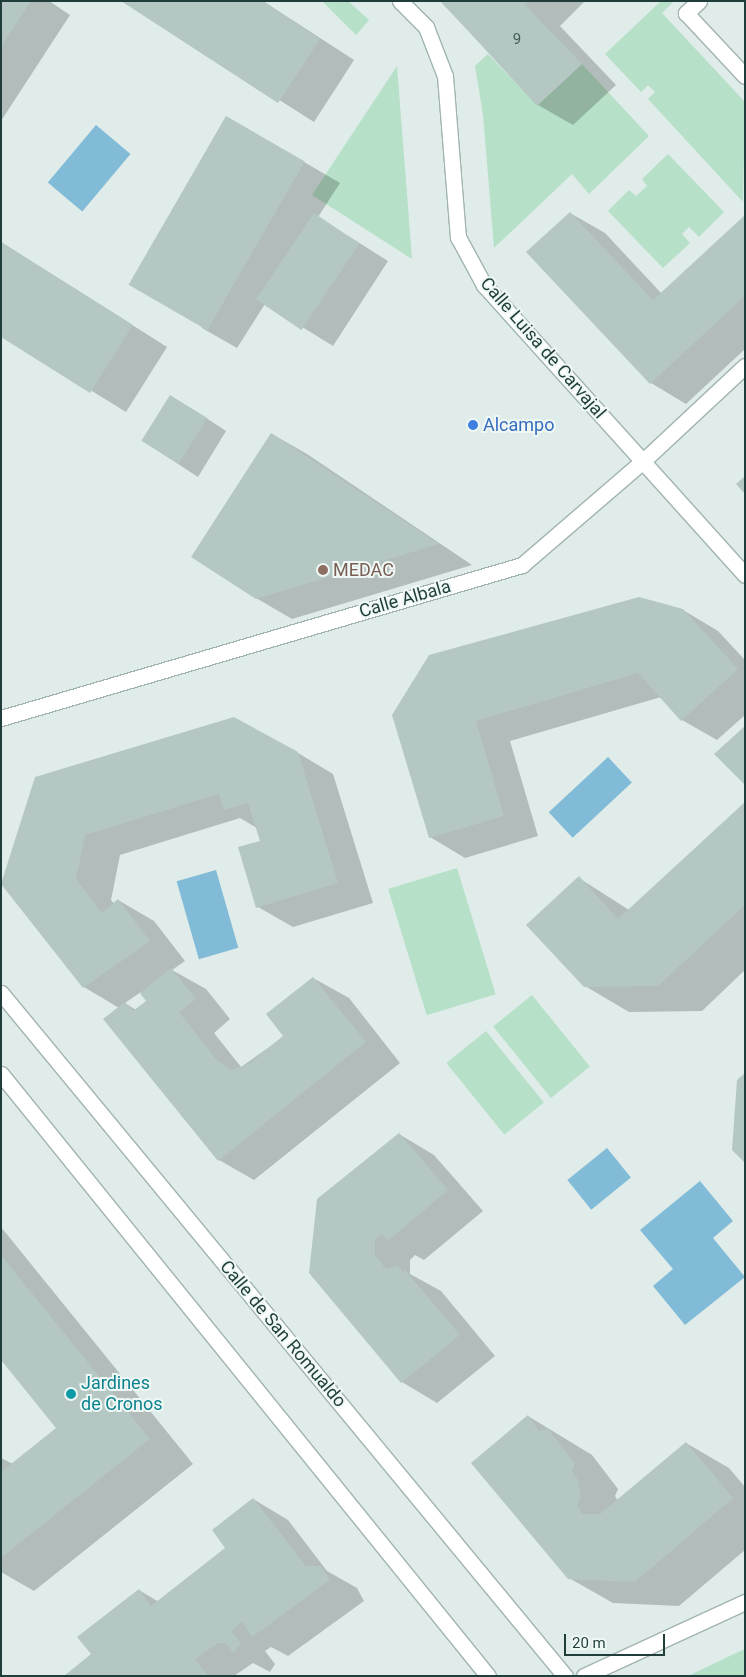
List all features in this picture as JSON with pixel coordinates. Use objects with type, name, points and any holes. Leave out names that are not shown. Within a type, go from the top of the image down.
[{"type":"street","name":"Calle Luisa de Carvajal","points":[[400,1],[426,27],[445,76],[458,237],[484,285],[745,575]]},
{"type":"street","points":[[700,1],[686,13],[745,76]]},
{"type":"street","name":"Calle Albala","points":[[1,718],[522,565],[643,461],[745,366]]},
{"type":"street","name":"Calle de San Romualdo","points":[[1,993],[565,1676]]},
{"type":"street","points":[[1,1074],[488,1676]]},
{"type":"street","points":[[584,1676],[745,1602]]},
{"type":"green space","points":[[322,1],[348,1],[369,20],[356,35]]},
{"type":"green space","points":[[661,1],[674,1],[662,13],[745,102],[743,202],[648,99],[655,92],[648,85],[641,92],[605,54]]},
{"type":"green space","points":[[488,54],[537,105],[582,64],[649,136],[589,194],[572,174],[494,248],[483,115],[475,66]]},
{"type":"green space","points":[[397,66],[412,259],[312,195]]},
{"type":"green space","points":[[668,154],[724,212],[699,237],[689,227],[682,234],[690,243],[663,268],[608,211],[629,190],[636,196],[647,186],[642,179]]},
{"type":"green space","points":[[457,868],[496,994],[427,1015],[388,889]]},
{"type":"green space","points":[[532,995],[590,1066],[551,1098],[493,1026]]},
{"type":"green space","points":[[486,1031],[544,1102],[504,1135],[446,1063]]},
{"type":"green space","points":[[745,1649],[745,1676],[688,1676],[736,1653]]},
{"type":"water","points":[[96,125],[130,154],[82,211],[48,182]]},
{"type":"water","points":[[608,757],[632,783],[573,838],[549,812]]},
{"type":"water","points":[[216,870],[238,948],[199,959],[177,881]]},
{"type":"water","points":[[607,1148],[631,1178],[591,1210],[567,1180]]},
{"type":"water","points":[[700,1181],[733,1221],[713,1238],[745,1277],[685,1325],[653,1286],[673,1269],[640,1230]]},
{"type":"building","points":[[1,1],[31,1],[1,47]]},
{"type":"building","points":[[121,1],[262,1],[320,39],[278,103]]},
{"type":"building","points":[[441,1],[529,1],[525,5],[582,64],[537,106]]},
{"type":"building","points":[[226,116],[305,161],[207,330],[129,285]]},
{"type":"building","points":[[570,212],[653,300],[745,215],[745,296],[650,384],[526,252]]},
{"type":"building","points":[[314,213],[360,244],[301,330],[256,299]]},
{"type":"building","points":[[1,242],[133,325],[90,393],[1,337]]},
{"type":"building","points":[[170,395],[207,418],[179,464],[141,441]]},
{"type":"building","points":[[271,433],[439,544],[256,599],[191,557]]},
{"type":"building","points":[[745,476],[745,494],[736,484]]},
{"type":"building","points":[[639,597],[683,609],[738,669],[681,721],[638,673],[476,721],[504,816],[429,838],[392,715],[429,655]]},
{"type":"building","points":[[234,717],[298,752],[338,883],[256,908],[238,847],[260,841],[248,803],[224,810],[219,794],[85,835],[76,879],[102,913],[118,899],[150,941],[83,988],[1,884],[35,777]]},
{"type":"building","points":[[745,726],[745,785],[714,754]]},
{"type":"building","points":[[745,802],[745,905],[658,986],[584,987],[526,925],[579,876],[618,919]]},
{"type":"building","points":[[171,968],[196,999],[179,1012],[216,1059],[232,1070],[250,1063],[283,1036],[266,1014],[313,977],[366,1042],[218,1161],[103,1019],[125,1002],[133,1011],[146,1001],[140,993]]},
{"type":"building","points":[[745,1073],[745,1163],[732,1150],[737,1080]]},
{"type":"building","points":[[399,1133],[448,1190],[388,1241],[382,1234],[375,1240],[375,1255],[386,1269],[398,1266],[403,1272],[405,1270],[460,1335],[401,1383],[309,1273],[317,1199]]},
{"type":"building","name":"Jardines de Cronos","points":[[1,1255],[150,1439],[1,1558],[1,1472],[56,1428],[1,1360]]},
{"type":"building","points":[[528,1415],[539,1431],[548,1429],[575,1463],[572,1471],[578,1480],[581,1497],[577,1505],[582,1514],[600,1514],[686,1442],[733,1498],[635,1582],[568,1579],[471,1463]]},
{"type":"building","points":[[253,1498],[306,1566],[321,1566],[330,1580],[252,1637],[242,1622],[231,1631],[241,1643],[234,1653],[225,1643],[218,1643],[195,1659],[208,1676],[64,1676],[91,1654],[77,1637],[139,1589],[151,1606],[225,1548],[212,1530]]},
{"type":"place","name":"Alcampo","points":[[473,425]]},
{"type":"place","name":"MEDAC","points":[[323,570]]},
{"type":"place","name":"Jardines de Cronos","points":[[71,1394]]}]
